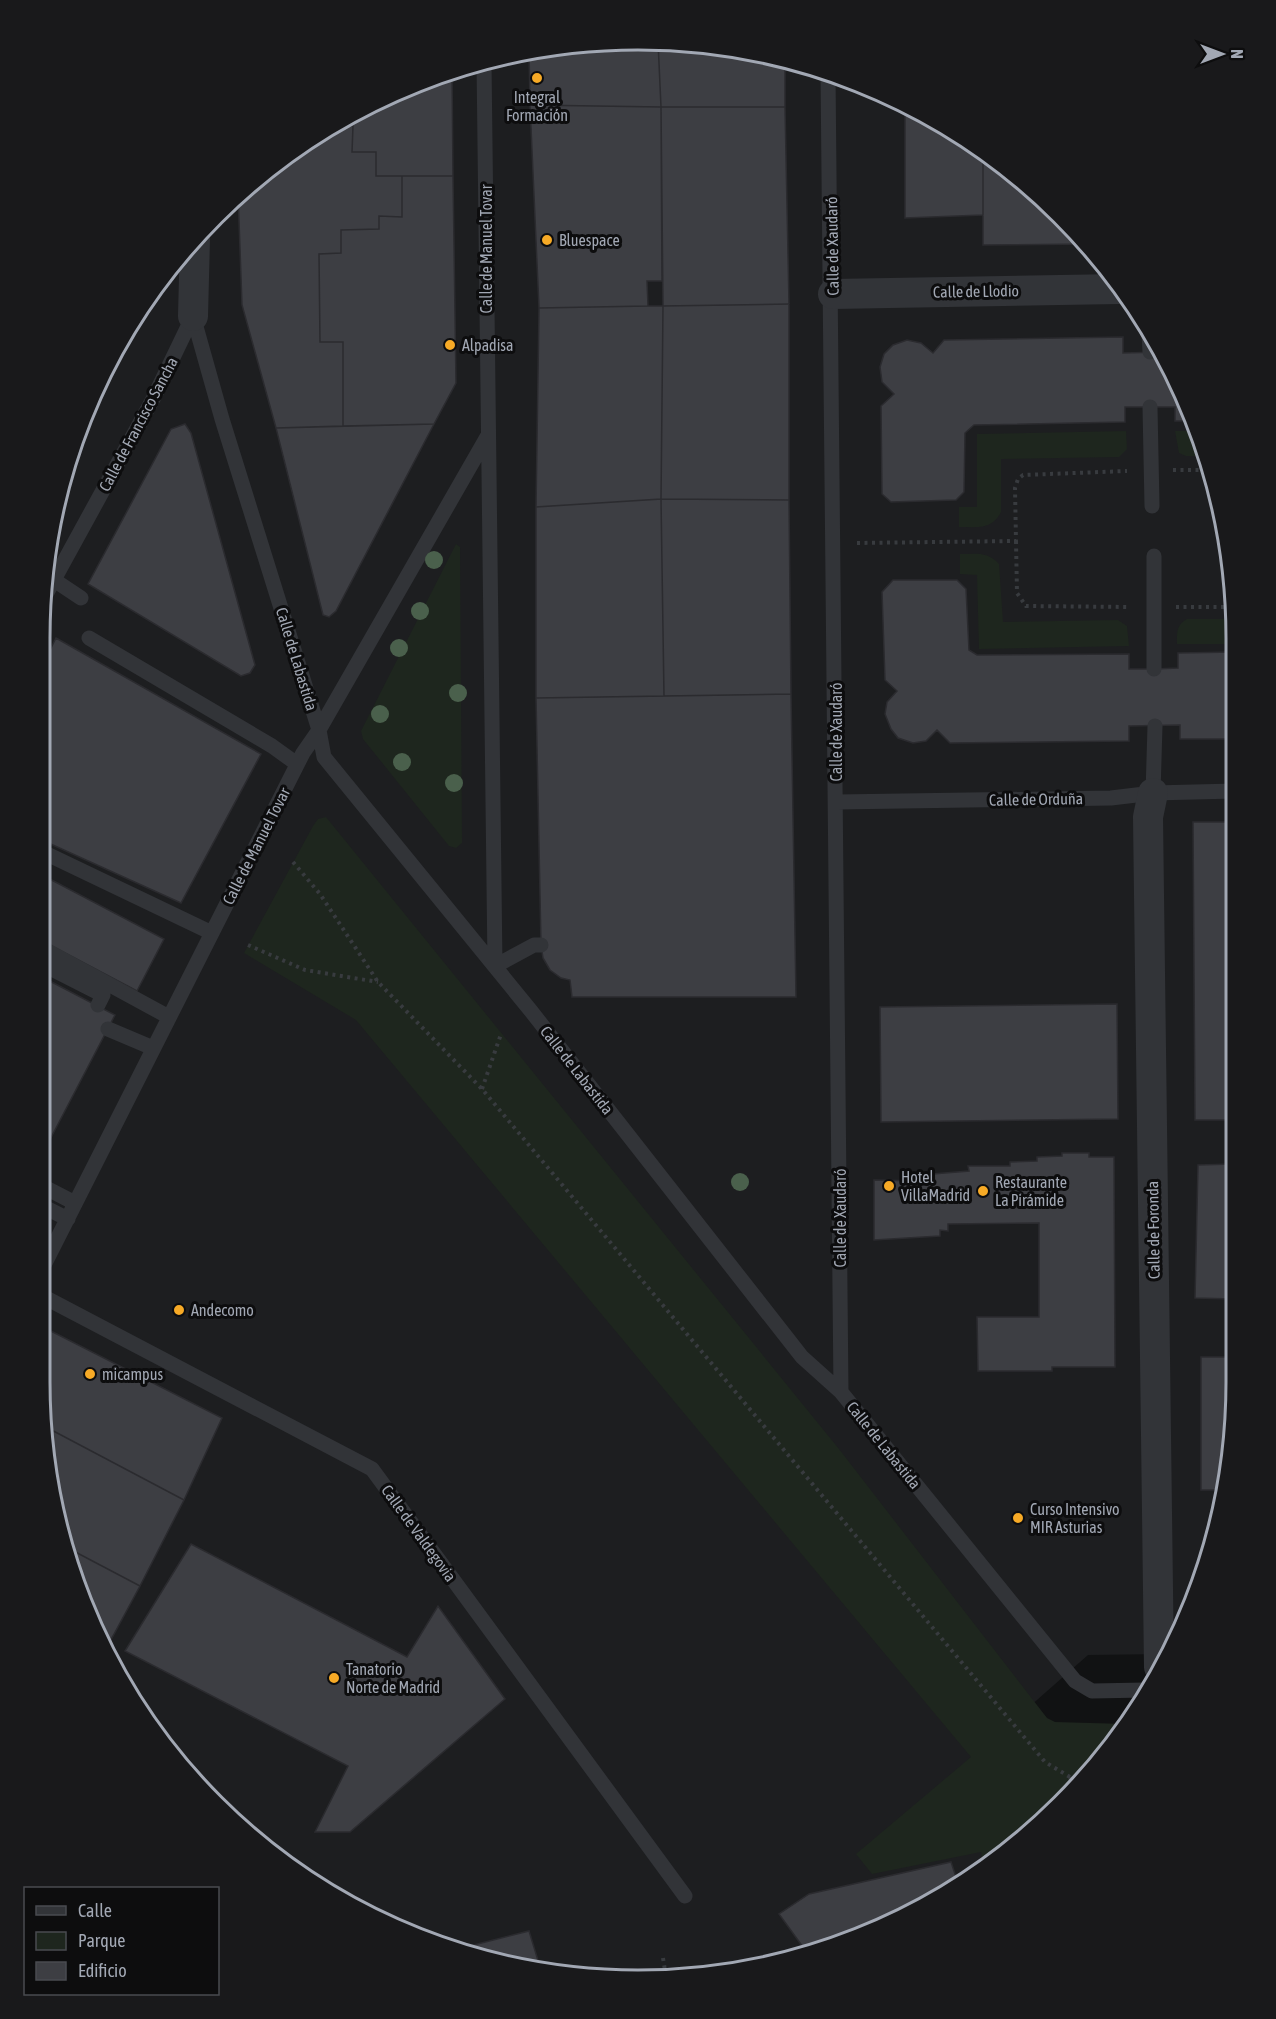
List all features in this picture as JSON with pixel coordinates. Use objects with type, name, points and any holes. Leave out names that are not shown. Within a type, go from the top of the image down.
[{"type":"street","name":"Calle de Francisco Sancha","points":[[193,316],[195,252]]},
{"type":"street","name":"Calle de Llodio","points":[[833,294],[1111,289]]},
{"type":"street","name":"Calle de Foronda","points":[[1153,793],[1148,829],[1159,1655]]},
{"type":"lane","name":"Calle de Manuel Tovar","points":[[484,71],[495,966]]},
{"type":"lane","name":"Calle de Xaudaró","points":[[828,81],[833,294],[841,1392]]},
{"type":"lane","name":"Calle de Francisco Sancha","points":[[54,580],[153,399],[193,316]]},
{"type":"lane","name":"Calle de Labastida","points":[[193,316],[222,419],[319,730],[324,757],[495,966],[802,1357],[841,1392],[1075,1681],[1092,1691],[1138,1690]]},
{"type":"lane","points":[[1150,347],[1150,352]]},
{"type":"lane","points":[[1150,407],[1152,506]]},
{"type":"lane","name":"Calle de Manuel Tovar","points":[[50,1254],[297,765],[487,437]]},
{"type":"lane","points":[[1154,556],[1154,669]]},
{"type":"lane","points":[[54,580],[81,598]]},
{"type":"lane","points":[[89,638],[272,746],[297,765]]},
{"type":"lane","points":[[1153,793],[1155,726]]},
{"type":"lane","name":"Calle de Orduña","points":[[837,802],[1111,798],[1153,793],[1226,791]]},
{"type":"lane","points":[[50,855],[212,933]]},
{"type":"lane","points":[[495,966],[534,945],[541,945]]},
{"type":"lane","points":[[50,952],[169,1017]]},
{"type":"lane","points":[[50,968],[103,995],[98,1005]]},
{"type":"lane","points":[[108,1029],[153,1048]]},
{"type":"lane","points":[[50,1190],[75,1203]]},
{"type":"lane","points":[[50,1211],[68,1219]]},
{"type":"lane","name":"Calle de Valdegovia","points":[[50,1300],[372,1469],[685,1896]]},
{"type":"path","points":[[1201,470],[1023,475],[1018,479],[1015,488],[1017,593],[1026,606],[1225,607]]},
{"type":"path","points":[[835,543],[1016,541]]},
{"type":"path","points":[[293,862],[320,894],[378,982],[482,1089],[1045,1762],[1070,1777]]},
{"type":"path","points":[[248,945],[305,970],[378,982]]},
{"type":"path","points":[[482,1089],[501,1034]]},
{"type":"path","points":[[663,1958],[665,1969]]},
{"type":"shaded area","points":[[600,51],[676,51],[753,61],[790,70],[863,94],[898,110],[932,128],[996,171],[1054,222],[1080,250],[1105,280],[1148,344],[1182,413],[1195,449],[1215,523],[1225,600],[1226,638],[1226,1381],[1225,1419],[1215,1496],[1195,1570],[1182,1606],[1159,1654],[1088,1655],[971,1758],[985,1856],[932,1891],[863,1925],[827,1938],[753,1958],[676,1968],[638,1970],[600,1968],[523,1958],[449,1938],[378,1909],[311,1870],[250,1823],[196,1769],[149,1708],[110,1641],[81,1570],[61,1496],[51,1419],[50,1381],[50,638],[55,561],[70,486],[94,413],[128,344],[171,280],[222,222],[280,171],[344,128],[413,94],[449,81],[523,61],[561,55]]},
{"type":"green space","points":[[1126,431],[1127,449],[1119,457],[1001,459],[1001,512],[989,525],[959,527],[959,507],[977,507],[977,434]]},
{"type":"green space","points":[[1175,431],[1188,431],[1197,456],[1186,456],[1179,453]]},
{"type":"green space","points":[[456,544],[460,547],[462,843],[456,848],[449,846],[363,739],[361,731]]},
{"type":"green space","points":[[960,554],[986,555],[999,564],[1003,622],[1118,620],[1127,626],[1129,646],[979,649],[977,575],[960,574]]},
{"type":"green space","points":[[1187,619],[1226,619],[1226,644],[1177,644],[1177,633],[1183,621]]},
{"type":"green space","points":[[326,817],[839,1449],[1047,1718],[1055,1722],[1116,1724],[1080,1769],[1054,1797],[982,1858],[981,1852],[872,1874],[856,1854],[971,1757],[356,1020],[244,953],[318,819]]},
{"type":"building","points":[[600,51],[658,51],[661,107],[530,105],[529,60]]},
{"type":"building","points":[[658,51],[715,55],[785,69],[785,107],[661,107]]},
{"type":"building","points":[[452,80],[453,176],[376,176],[376,152],[352,152],[353,126],[348,126],[413,94]]},
{"type":"building","points":[[530,105],[661,107],[662,281],[647,281],[648,306],[539,308]]},
{"type":"building","points":[[661,107],[785,107],[789,304],[663,306]]},
{"type":"building","points":[[905,114],[932,128],[983,162],[983,215],[905,218]]},
{"type":"building","points":[[353,126],[352,152],[376,152],[376,176],[402,176],[402,217],[379,216],[379,229],[341,230],[341,253],[319,254],[320,342],[343,342],[343,426],[276,428],[242,305],[238,207],[280,171],[311,149],[344,128]]},
{"type":"building","points":[[983,162],[1026,196],[1075,244],[983,245]]},
{"type":"building","points":[[402,176],[453,176],[456,383],[434,424],[343,426],[343,342],[320,342],[319,254],[341,253],[341,230],[379,229],[379,216],[402,217]]},
{"type":"building","points":[[789,304],[789,500],[661,499],[663,306]]},
{"type":"building","points":[[663,306],[661,499],[536,507],[539,308]]},
{"type":"building","points":[[1123,337],[1123,353],[1152,352],[1185,421],[1175,421],[1175,407],[1125,407],[1125,422],[974,425],[965,433],[964,492],[956,500],[891,502],[882,494],[881,406],[894,394],[882,382],[880,367],[884,354],[893,345],[907,340],[921,343],[933,353],[944,340]]},
{"type":"building","points":[[185,424],[191,433],[255,665],[250,673],[241,676],[88,584],[171,429]]},
{"type":"building","points":[[434,424],[336,611],[329,617],[323,615],[276,428]]},
{"type":"building","points":[[661,499],[789,500],[791,694],[664,696]]},
{"type":"building","points":[[661,499],[664,696],[536,698],[536,507]]},
{"type":"building","points":[[893,580],[957,580],[966,589],[969,650],[977,655],[1129,654],[1129,669],[1154,669],[1178,668],[1178,653],[1226,652],[1226,739],[1180,739],[1180,725],[1129,726],[1129,741],[950,743],[937,730],[926,741],[913,743],[898,738],[891,729],[885,714],[887,702],[897,691],[885,680],[882,592]]},
{"type":"building","points":[[56,638],[261,754],[181,903],[50,844],[50,650]]},
{"type":"building","points":[[791,694],[796,997],[572,997],[570,980],[561,978],[550,970],[543,958],[541,945],[536,698]]},
{"type":"building","points":[[1193,822],[1226,822],[1226,1120],[1195,1120]]},
{"type":"building","points":[[50,879],[164,939],[137,991],[50,945]]},
{"type":"building","points":[[50,981],[115,1015],[50,1140]]},
{"type":"building","points":[[1117,1004],[1118,1119],[881,1122],[880,1007]]},
{"type":"building","points":[[1062,1153],[1089,1153],[1089,1157],[1114,1157],[1115,1367],[1052,1367],[1052,1371],[978,1371],[977,1317],[1039,1317],[1039,1223],[948,1224],[948,1231],[940,1230],[940,1236],[874,1240],[874,1180],[920,1181],[920,1175],[969,1171],[968,1166],[1010,1166],[1010,1162],[1037,1161],[1037,1157],[1062,1156]]},
{"type":"building","points":[[1226,1164],[1226,1299],[1195,1298],[1198,1165]]},
{"type":"building","name":"micampus","points":[[50,1331],[222,1418],[184,1500],[52,1430]]},
{"type":"building","points":[[1201,1357],[1226,1357],[1225,1419],[1216,1490],[1201,1490]]},
{"type":"building","points":[[52,1430],[184,1500],[140,1586],[76,1552],[61,1496]]},
{"type":"building","name":"Tanatorio Norte de Madrid","points":[[191,1544],[407,1657],[438,1606],[505,1699],[350,1832],[315,1832],[348,1766],[125,1651]]},
{"type":"building","points":[[76,1552],[140,1586],[110,1641],[94,1606]]},
{"type":"building","points":[[951,1862],[956,1876],[898,1909],[863,1925],[802,1945],[779,1914],[809,1894]]},
{"type":"building","points":[[529,1931],[538,1960],[523,1958],[473,1945]]},
{"type":"place","name":"Integral Formación","points":[[537,78]]},
{"type":"place","name":"Bluespace","points":[[547,240]]},
{"type":"place","name":"Alpadisa","points":[[450,345]]},
{"type":"place","name":"Hotel VillaMadrid","points":[[889,1186]]},
{"type":"place","name":"Restaurante La Pirámide","points":[[983,1191]]},
{"type":"place","name":"Andecomo","points":[[179,1310]]},
{"type":"place","name":"micampus","points":[[90,1374]]},
{"type":"place","name":"Curso Intensivo MIR Asturias","points":[[1018,1518]]},
{"type":"place","name":"Tanatorio Norte de Madrid","points":[[334,1678]]}]
